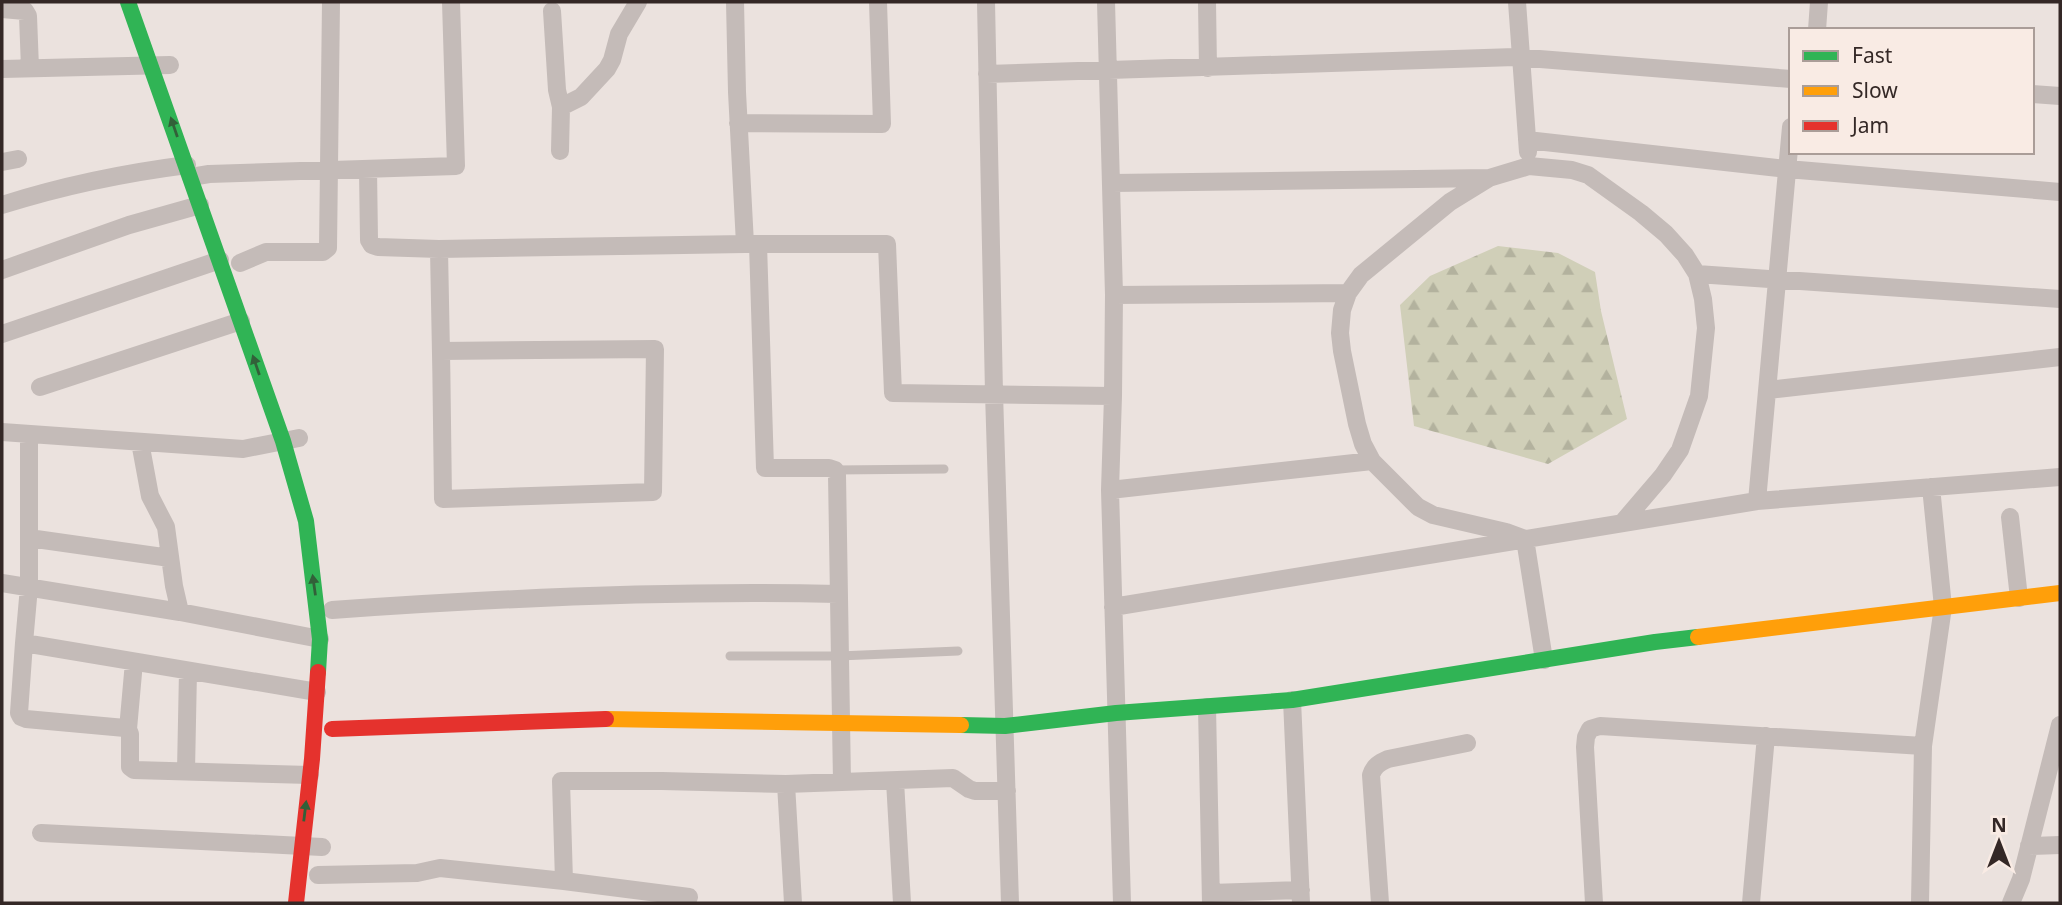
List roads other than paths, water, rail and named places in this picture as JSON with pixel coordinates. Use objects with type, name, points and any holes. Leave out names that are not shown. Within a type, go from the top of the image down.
[{"type":"main road","points":[[128,2],[165,65],[201,173],[200,205],[235,262],[241,321],[292,435],[323,534],[332,610],[317,692],[296,903]]},
{"type":"main road","points":[[292,435],[328,642]]},
{"type":"main road","points":[[332,729],[603,719],[1005,726],[1116,713],[1292,700],[1655,642],[2060,593]]},
{"type":"main road","points":[[316,894],[322,841]]},
{"type":"street","points":[[2,334],[266,252],[327,251],[331,2]]},
{"type":"street","points":[[2,205],[86,183],[201,173],[456,166],[451,2]]},
{"type":"street","points":[[561,107],[581,97],[607,69],[619,34],[638,2]]},
{"type":"street","points":[[735,2],[738,123],[751,244],[765,468],[829,468],[835,470],[837,475],[842,782]]},
{"type":"street","points":[[738,123],[882,124],[878,2]]},
{"type":"street","points":[[986,2],[994,393],[1010,903]]},
{"type":"street","points":[[1106,2],[1114,295],[1110,490],[1122,903]]},
{"type":"street","points":[[1207,2],[1208,68]]},
{"type":"street","points":[[1517,2],[1529,166]]},
{"type":"street","points":[[1817,28],[1819,2]]},
{"type":"street","points":[[2,9],[25,11],[28,16],[30,68]]},
{"type":"street","points":[[552,11],[557,90],[561,107],[560,151]]},
{"type":"street","points":[[987,74],[1520,58],[1789,79]]},
{"type":"street","points":[[2,69],[165,65]]},
{"type":"street","points":[[2034,94],[2060,96]]},
{"type":"street","points":[[1527,140],[1787,169],[2060,192]]},
{"type":"street","points":[[1757,500],[1789,148]]},
{"type":"street","points":[[1525,539],[1433,515],[1418,507],[1372,461],[1357,424],[1340,333],[1342,310],[1348,293],[1361,275],[1450,202],[1489,178],[1529,166],[1572,170],[1588,175],[1641,213],[1685,255],[1696,274],[1703,299],[1706,328],[1699,396],[1679,450],[1663,475],[1622,523]]},
{"type":"street","points":[[368,169],[369,240],[372,245],[378,247],[887,244],[893,393],[1113,396]]},
{"type":"street","points":[[1112,183],[1489,178]]},
{"type":"street","points":[[2,270],[129,225],[200,205]]},
{"type":"street","points":[[439,248],[443,499],[653,492],[655,349],[441,351]]},
{"type":"street","points":[[1696,274],[2060,299]]},
{"type":"street","points":[[1114,295],[1348,293]]},
{"type":"street","points":[[40,387],[241,321]]},
{"type":"street","points":[[1768,390],[2060,357]]},
{"type":"street","points":[[2,432],[243,449],[292,435]]},
{"type":"street","points":[[29,434],[29,587],[19,713],[26,719],[128,729]]},
{"type":"street","points":[[140,442],[150,496],[166,527],[180,612]]},
{"type":"street","points":[[1110,490],[1372,461]]},
{"type":"street","points":[[1113,607],[1757,500],[2060,477]]},
{"type":"street","points":[[1920,903],[1923,746],[1943,607],[1931,487]]},
{"type":"street","points":[[2010,517],[2019,598]]},
{"type":"street","points":[[29,538],[170,558]]},
{"type":"street","points":[[1525,539],[1544,660]]},
{"type":"street","points":[[2,583],[180,612],[328,642]]},
{"type":"street","points":[[332,610],[474,600],[737,591],[838,594]]},
{"type":"street","points":[[24,643],[317,692]]},
{"type":"street","points":[[134,662],[128,729],[131,769],[310,775]]},
{"type":"street","points":[[186,771],[188,671]]},
{"type":"street","points":[[1207,707],[1211,898],[1301,897],[1292,700]]},
{"type":"street","points":[[1594,903],[1585,747],[1590,729],[1600,726],[1923,746]]},
{"type":"street","points":[[2011,903],[2021,879],[2060,726]]},
{"type":"street","points":[[1751,903],[1766,736]]},
{"type":"street","points":[[1380,903],[1371,775],[1373,769],[1388,759],[1467,743]]},
{"type":"street","points":[[564,881],[561,781],[786,784],[953,778],[975,791],[1007,791]]},
{"type":"street","points":[[895,781],[902,903]]},
{"type":"street","points":[[786,784],[793,903]]},
{"type":"street","points":[[41,833],[301,846],[322,841]]},
{"type":"street","points":[[2029,846],[2060,845]]},
{"type":"street","points":[[318,875],[417,873],[440,868],[689,897]]},
{"type":"lane","points":[[835,470],[944,469]]},
{"type":"lane","points":[[730,656],[839,656],[958,651]]}]
